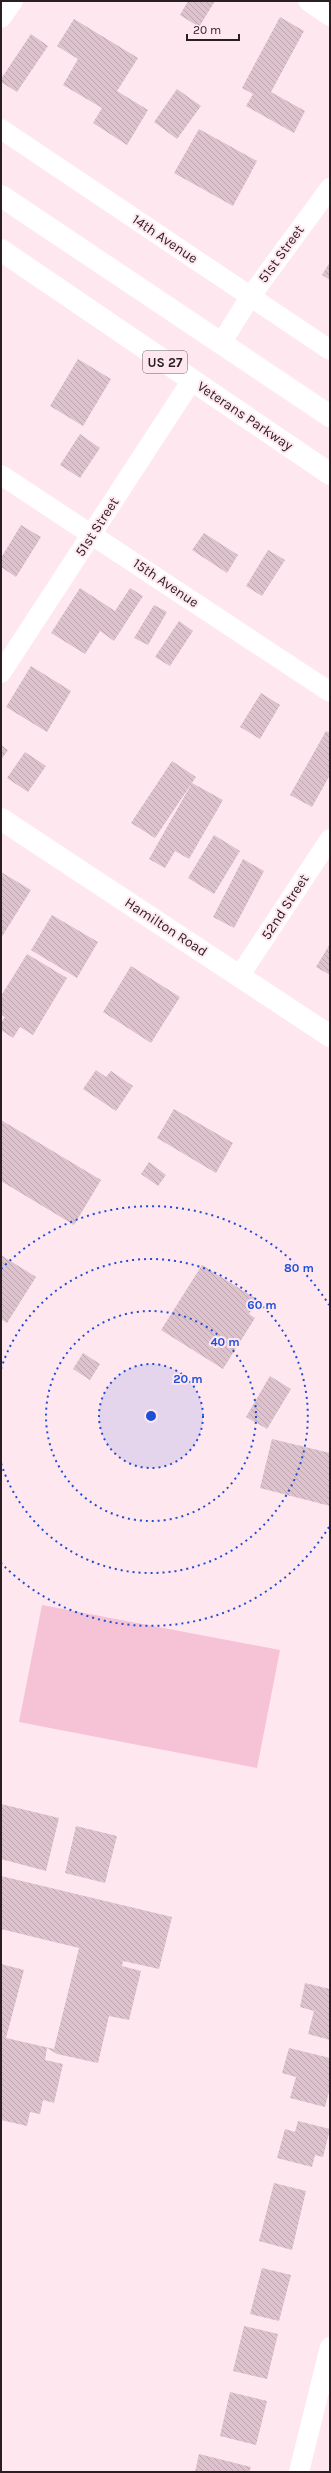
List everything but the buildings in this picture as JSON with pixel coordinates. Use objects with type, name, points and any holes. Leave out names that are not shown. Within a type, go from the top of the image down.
[{"type":"main road","points":[[1,196],[222,342],[330,416]]},
{"type":"main road","name":"Veterans Parkway","points":[[1,250],[330,474]]},
{"type":"main road","name":"Hamilton Road","points":[[1,819],[240,975],[330,1036]]},
{"type":"street","points":[[1,18],[13,1]]},
{"type":"street","points":[[308,1],[330,16]]},
{"type":"street","name":"14th Avenue","points":[[1,129],[330,350]]},
{"type":"street","name":"51st Street","points":[[222,342],[250,297],[330,188]]},
{"type":"street","name":"51st Street","points":[[1,673],[192,380]]},
{"type":"street","name":"15th Avenue","points":[[1,475],[330,692]]},
{"type":"street","name":"52nd Street","points":[[240,975],[330,839]]},
{"type":"street","points":[[299,2472],[330,2347]]},
{"type":"shaded area","points":[[42,1605],[280,1650],[257,1768],[19,1722]]}]
